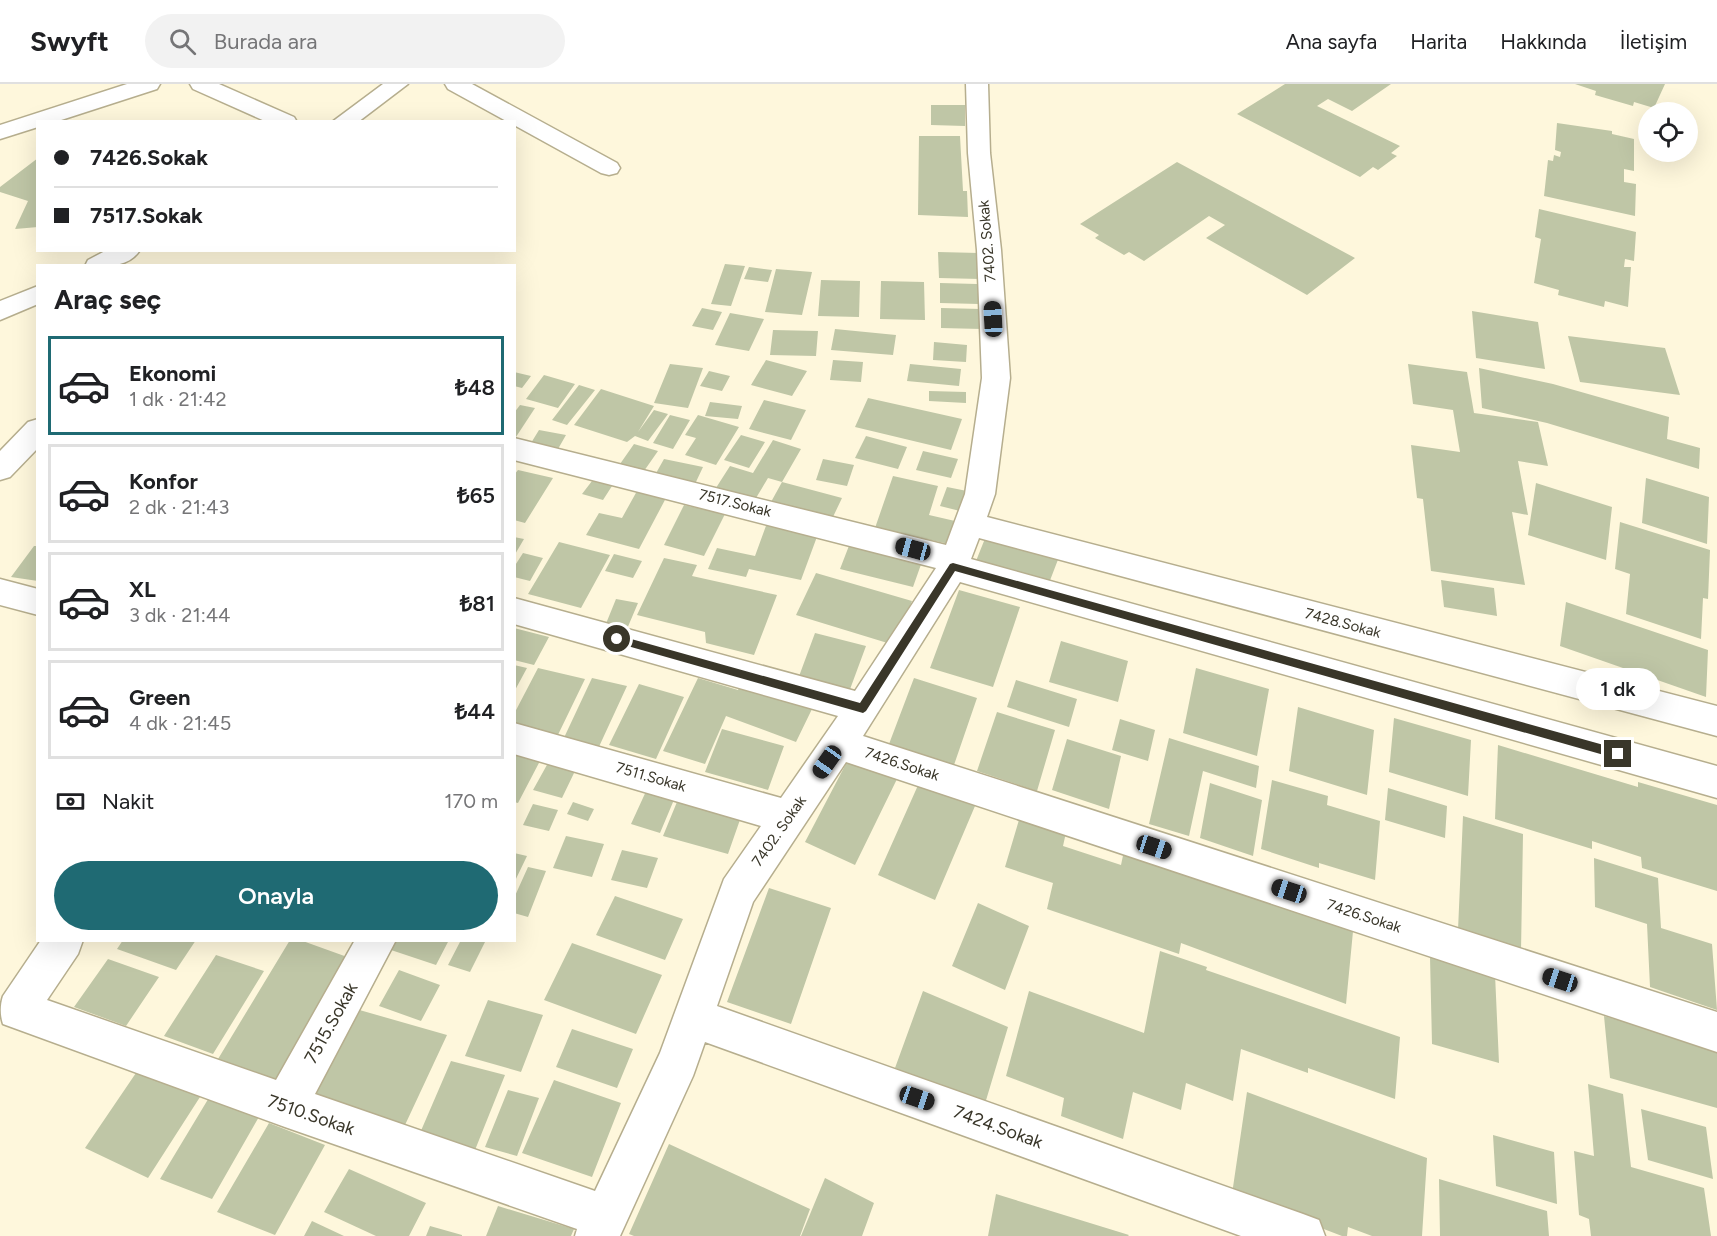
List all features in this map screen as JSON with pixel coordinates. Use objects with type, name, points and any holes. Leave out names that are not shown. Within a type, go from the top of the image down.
[{"type":"street","points":[[37,120],[149,84]]},
{"type":"street","points":[[201,84],[282,120]]},
{"type":"street","points":[[346,120],[397,84]]},
{"type":"street","points":[[456,84],[609,168]]},
{"type":"street","name":"7402. Sokak","points":[[601,1226],[678,1061],[737,892],[863,708],[954,563],[980,494],[996,378],[989,250],[979,153],[977,84]]},
{"type":"street","points":[[0,132],[36,120]]},
{"type":"street","points":[[101,264],[124,252]]},
{"type":"street","points":[[0,312],[36,295]]},
{"type":"street","points":[[0,469],[36,431]]},
{"type":"street","name":"7517.Sokak","points":[[516,449],[954,563],[1717,782]]},
{"type":"street","name":"7428.Sokak","points":[[969,524],[1717,721]]},
{"type":"street","points":[[0,592],[36,601]]},
{"type":"street","points":[[516,612],[863,708]]},
{"type":"street","name":"7511.Sokak","points":[[516,739],[788,817]]},
{"type":"street","name":"7426.Sokak","points":[[839,744],[1717,1032]]},
{"type":"street","name":"7510.Sokak","points":[[63,942],[17,1010],[285,1106],[601,1226]]},
{"type":"street","name":"7515.Sokak","points":[[285,1106],[376,942]]},
{"type":"street","name":"7424.Sokak","points":[[693,1017],[1303,1236]]},
{"type":"building","points":[[1285,84],[1391,84],[1352,111],[1328,99],[1317,106],[1400,146],[1391,153],[1397,156],[1378,170],[1373,167],[1360,177],[1237,114]]},
{"type":"building","points":[[1575,84],[1665,84],[1657,102],[1634,102],[1633,106],[1595,95],[1596,91]]},
{"type":"building","points":[[931,105],[965,105],[965,126],[931,125]]},
{"type":"building","points":[[1557,123],[1612,131],[1612,134],[1634,139],[1634,171],[1624,169],[1624,182],[1636,184],[1635,216],[1544,196],[1548,160],[1553,161],[1554,155],[1560,157],[1561,152],[1555,150]]},
{"type":"building","points":[[919,136],[960,136],[963,191],[967,191],[968,217],[918,215]]},
{"type":"building","points":[[36,160],[36,227],[15,229],[28,201],[0,192],[0,187]]},
{"type":"building","points":[[1177,162],[1355,258],[1307,295],[1206,238],[1225,225],[1209,216],[1144,261],[1129,252],[1124,255],[1095,238],[1099,235],[1080,224]]},
{"type":"building","points":[[1539,209],[1636,232],[1634,261],[1625,259],[1624,267],[1631,267],[1628,307],[1605,301],[1604,307],[1558,295],[1559,290],[1534,283],[1541,239],[1535,237]]},
{"type":"building","points":[[938,252],[979,253],[980,279],[939,278]]},
{"type":"building","points":[[725,264],[745,266],[731,306],[711,304]]},
{"type":"building","points":[[749,267],[772,270],[768,282],[744,279]]},
{"type":"building","points":[[776,269],[812,272],[802,315],[765,312]]},
{"type":"building","points":[[821,280],[860,281],[859,317],[818,316]]},
{"type":"building","points":[[881,281],[924,282],[925,320],[880,319]]},
{"type":"building","points":[[940,283],[977,284],[979,304],[940,303]]},
{"type":"building","points":[[702,308],[722,312],[713,330],[692,326]]},
{"type":"building","points":[[941,308],[981,309],[982,329],[941,328]]},
{"type":"building","points":[[1472,311],[1538,322],[1545,369],[1476,358]]},
{"type":"building","points":[[730,313],[764,319],[749,351],[715,345]]},
{"type":"building","points":[[835,329],[896,335],[893,355],[831,350]]},
{"type":"building","points":[[773,330],[818,331],[816,356],[770,355]]},
{"type":"building","points":[[1568,336],[1665,348],[1680,395],[1580,382]]},
{"type":"building","points":[[934,342],[967,345],[966,362],[933,360]]},
{"type":"building","points":[[766,360],[807,371],[792,396],[751,385]]},
{"type":"building","points":[[833,360],[863,362],[861,382],[830,380]]},
{"type":"building","points":[[670,364],[703,368],[688,408],[654,403]]},
{"type":"building","points":[[910,364],[961,369],[959,386],[907,381]]},
{"type":"building","points":[[1408,364],[1467,372],[1474,413],[1538,422],[1548,466],[1518,461],[1528,515],[1512,512],[1525,585],[1431,571],[1423,499],[1417,498],[1411,445],[1460,452],[1453,410],[1413,404]]},
{"type":"building","points":[[1479,368],[1553,384],[1669,417],[1667,439],[1700,448],[1699,469],[1547,423],[1482,408]]},
{"type":"building","points":[[709,371],[730,376],[722,391],[700,386]]},
{"type":"building","points":[[516,372],[531,376],[522,388],[516,386]]},
{"type":"building","points":[[544,375],[575,384],[558,408],[526,399]]},
{"type":"building","points":[[579,385],[595,390],[567,425],[552,420]]},
{"type":"building","points":[[601,389],[654,406],[638,432],[654,410],[668,414],[648,441],[635,436],[627,442],[574,425]]},
{"type":"building","points":[[929,391],[966,392],[966,403],[929,401]]},
{"type":"building","points":[[868,398],[962,419],[951,450],[855,427]]},
{"type":"building","points":[[764,400],[806,410],[791,440],[749,429]]},
{"type":"building","points":[[710,402],[742,406],[738,419],[705,416]]},
{"type":"building","points":[[520,405],[535,408],[516,437],[516,410]]},
{"type":"building","points":[[670,415],[690,420],[673,449],[653,443]]},
{"type":"building","points":[[698,415],[739,427],[716,465],[685,455],[696,438],[685,435]]},
{"type":"building","points":[[539,430],[566,435],[558,449],[531,443]]},
{"type":"building","points":[[741,435],[765,442],[749,468],[724,460]]},
{"type":"building","points":[[866,436],[907,447],[898,469],[855,458]]},
{"type":"building","points":[[773,440],[801,449],[782,482],[768,478],[753,503],[714,491],[730,466],[753,473]]},
{"type":"building","points":[[634,444],[658,451],[644,471],[620,464]]},
{"type":"building","points":[[923,451],[958,459],[951,478],[916,470]]},
{"type":"building","points":[[664,459],[703,467],[695,484],[655,475]]},
{"type":"building","points":[[823,459],[854,465],[847,486],[816,480]]},
{"type":"building","points":[[518,470],[553,478],[525,523],[516,521],[516,472]]},
{"type":"building","points":[[893,476],[938,486],[929,515],[955,521],[949,544],[875,528]]},
{"type":"building","points":[[1646,478],[1709,497],[1707,544],[1642,523]]},
{"type":"building","points":[[592,481],[612,486],[603,500],[582,494]]},
{"type":"building","points":[[782,482],[842,498],[832,519],[771,502]]},
{"type":"building","points":[[1536,483],[1612,507],[1606,560],[1528,535]]},
{"type":"building","points":[[947,487],[967,491],[960,511],[940,506]]},
{"type":"building","points":[[637,491],[666,498],[639,549],[586,535],[599,513],[622,518]]},
{"type":"building","points":[[684,505],[725,514],[704,556],[664,545]]},
{"type":"building","points":[[1620,522],[1710,550],[1708,599],[1703,598],[1701,639],[1626,614],[1630,574],[1615,569]]},
{"type":"building","points":[[767,523],[818,534],[801,580],[749,569],[746,577],[708,569],[717,548],[755,556]]},
{"type":"building","points":[[986,536],[1059,557],[1049,583],[976,561]]},
{"type":"building","points":[[516,537],[524,539],[516,553]]},
{"type":"building","points":[[852,538],[924,556],[913,587],[840,569]]},
{"type":"building","points":[[559,542],[610,555],[581,608],[528,594]]},
{"type":"building","points":[[34,546],[36,546],[36,581],[11,577]]},
{"type":"building","points":[[523,553],[543,558],[530,581],[516,578],[516,564]]},
{"type":"building","points":[[614,554],[642,561],[633,578],[605,571]]},
{"type":"building","points":[[664,558],[697,565],[692,576],[777,595],[754,655],[706,643],[705,632],[637,615]]},
{"type":"building","points":[[816,573],[912,601],[894,645],[796,615]]},
{"type":"building","points":[[1441,580],[1494,588],[1497,616],[1444,607]]},
{"type":"building","points":[[959,590],[1020,607],[993,687],[930,668]]},
{"type":"building","points":[[616,599],[638,603],[624,636],[603,631]]},
{"type":"building","points":[[1566,602],[1708,650],[1706,697],[1560,646]]},
{"type":"building","points":[[516,629],[549,637],[534,665],[516,660]]},
{"type":"building","points":[[815,633],[866,646],[849,692],[798,679]]},
{"type":"building","points":[[1061,641],[1128,661],[1118,702],[1049,682]]},
{"type":"building","points":[[516,665],[527,668],[516,688]]},
{"type":"building","points":[[538,668],[585,679],[555,741],[516,731],[516,710]]},
{"type":"building","points":[[1196,668],[1269,689],[1257,756],[1183,733]]},
{"type":"building","points":[[592,678],[627,686],[597,751],[562,742]]},
{"type":"building","points":[[698,678],[738,690],[741,684],[812,709],[796,742],[726,716],[705,764],[663,751]]},
{"type":"building","points":[[914,678],[977,698],[954,765],[889,744]]},
{"type":"building","points":[[1016,680],[1077,699],[1069,727],[1007,707]]},
{"type":"building","points":[[639,684],[684,697],[656,759],[609,745]]},
{"type":"building","points":[[1298,707],[1374,730],[1367,795],[1289,771]]},
{"type":"building","points":[[997,712],[1055,730],[1037,791],[977,771]]},
{"type":"building","points":[[1394,718],[1471,740],[1468,796],[1389,772]]},
{"type":"building","points":[[1120,719],[1155,730],[1148,761],[1112,750]]},
{"type":"building","points":[[722,729],[784,746],[768,790],[705,772]]},
{"type":"building","points":[[1169,738],[1259,766],[1256,788],[1203,771],[1189,836],[1149,824]]},
{"type":"building","points":[[1067,739],[1121,756],[1109,809],[1052,790]]},
{"type":"building","points":[[1498,745],[1638,787],[1638,782],[1717,805],[1717,891],[1642,868],[1641,857],[1592,841],[1592,849],[1495,819]]},
{"type":"building","points":[[516,752],[541,759],[518,803],[516,802]]},
{"type":"building","points":[[849,758],[897,779],[855,865],[805,842]]},
{"type":"building","points":[[548,763],[575,771],[562,798],[533,790]]},
{"type":"building","points":[[1272,780],[1328,796],[1327,805],[1380,821],[1375,880],[1319,863],[1319,868],[1261,849]]},
{"type":"building","points":[[919,783],[975,806],[935,900],[878,875]]},
{"type":"building","points":[[1210,783],[1262,800],[1253,856],[1200,838]]},
{"type":"building","points":[[648,787],[676,795],[660,833],[631,824]]},
{"type":"building","points":[[1388,788],[1447,806],[1445,838],[1385,820]]},
{"type":"building","points":[[679,797],[742,814],[728,854],[663,836]]},
{"type":"building","points":[[573,802],[594,809],[588,821],[567,814]]},
{"type":"building","points":[[533,804],[558,810],[549,831],[523,825]]},
{"type":"building","points":[[1021,813],[1067,828],[1063,846],[1121,865],[1125,846],[1354,921],[1346,1004],[1181,943],[1179,954],[1047,909],[1053,883],[1005,867]]},
{"type":"building","points":[[1463,816],[1523,834],[1521,951],[1458,930]]},
{"type":"building","points":[[566,836],[604,844],[592,877],[553,868]]},
{"type":"building","points":[[622,850],[658,858],[647,888],[611,880]]},
{"type":"building","points":[[516,853],[527,856],[516,879]]},
{"type":"building","points":[[1594,858],[1658,878],[1661,928],[1712,944],[1717,1010],[1650,987],[1647,924],[1595,907]]},
{"type":"building","points":[[528,867],[546,871],[528,917],[516,914],[516,894]]},
{"type":"building","points":[[769,888],[831,908],[791,1024],[727,1002]]},
{"type":"building","points":[[615,896],[683,919],[665,960],[596,935]]},
{"type":"building","points":[[978,903],[1029,926],[1005,990],[952,966]]},
{"type":"building","points":[[122,942],[195,942],[176,970],[117,949]]},
{"type":"building","points":[[289,942],[306,942],[350,958],[279,1082],[218,1059]]},
{"type":"building","points":[[396,942],[448,942],[436,965],[391,950]]},
{"type":"building","points":[[460,942],[485,942],[470,972],[448,965]]},
{"type":"building","points":[[572,943],[662,975],[636,1034],[544,1000]]},
{"type":"building","points":[[1160,951],[1207,967],[1206,970],[1400,1037],[1395,1099],[1308,1068],[1308,1073],[1241,1049],[1233,1101],[1186,1083],[1181,1110],[1133,1092],[1123,1139],[1061,1116],[1064,1098],[1006,1076],[1029,991],[1144,1033]]},
{"type":"building","points":[[216,955],[264,971],[213,1054],[164,1036]]},
{"type":"building","points":[[1430,957],[1495,974],[1499,1063],[1432,1044]]},
{"type":"building","points":[[108,959],[159,977],[126,1026],[74,1007]]},
{"type":"building","points":[[399,970],[440,985],[421,1021],[379,1006]]},
{"type":"building","points":[[923,991],[1008,1027],[984,1107],[895,1068]]},
{"type":"building","points":[[488,1000],[543,1015],[521,1072],[465,1056]]},
{"type":"building","points":[[356,1009],[447,1035],[405,1125],[311,1095]]},
{"type":"building","points":[[1604,1016],[1717,1047],[1717,1108],[1610,1078]]},
{"type":"building","points":[[572,1029],[633,1049],[617,1088],[556,1067]]},
{"type":"building","points":[[451,1061],[505,1075],[475,1150],[420,1133]]},
{"type":"building","points":[[138,1070],[200,1097],[148,1178],[85,1148]]},
{"type":"building","points":[[554,1080],[621,1103],[592,1177],[522,1153]]},
{"type":"building","points":[[1588,1084],[1623,1094],[1631,1167],[1704,1188],[1711,1236],[1591,1236],[1589,1219],[1579,1215],[1574,1151],[1594,1156]]},
{"type":"building","points":[[508,1090],[539,1098],[517,1156],[485,1147]]},
{"type":"building","points":[[1247,1092],[1427,1158],[1422,1236],[1372,1236],[1348,1227],[1347,1236],[1342,1236],[1232,1194]]},
{"type":"building","points":[[210,1096],[260,1115],[212,1199],[160,1179]]},
{"type":"building","points":[[1641,1109],[1706,1127],[1713,1179],[1648,1160]]},
{"type":"building","points":[[269,1123],[325,1145],[275,1235],[217,1212]]},
{"type":"building","points":[[1493,1135],[1554,1152],[1557,1204],[1496,1186]]},
{"type":"building","points":[[669,1144],[810,1209],[800,1236],[634,1236],[629,1234]]},
{"type":"building","points":[[349,1169],[426,1203],[409,1236],[376,1236],[324,1212]]},
{"type":"building","points":[[825,1178],[874,1203],[862,1236],[801,1236]]},
{"type":"building","points":[[1439,1179],[1547,1211],[1549,1236],[1440,1236]]},
{"type":"building","points":[[996,1194],[1129,1235],[988,1236]]},
{"type":"building","points":[[498,1206],[574,1229],[571,1236],[486,1236]]},
{"type":"building","points":[[312,1221],[344,1236],[304,1236]]},
{"type":"building","points":[[430,1226],[462,1235],[462,1236],[426,1236]]},
{"type":"route","points":[[617,639],[863,708],[953,567],[1618,754]]}]
